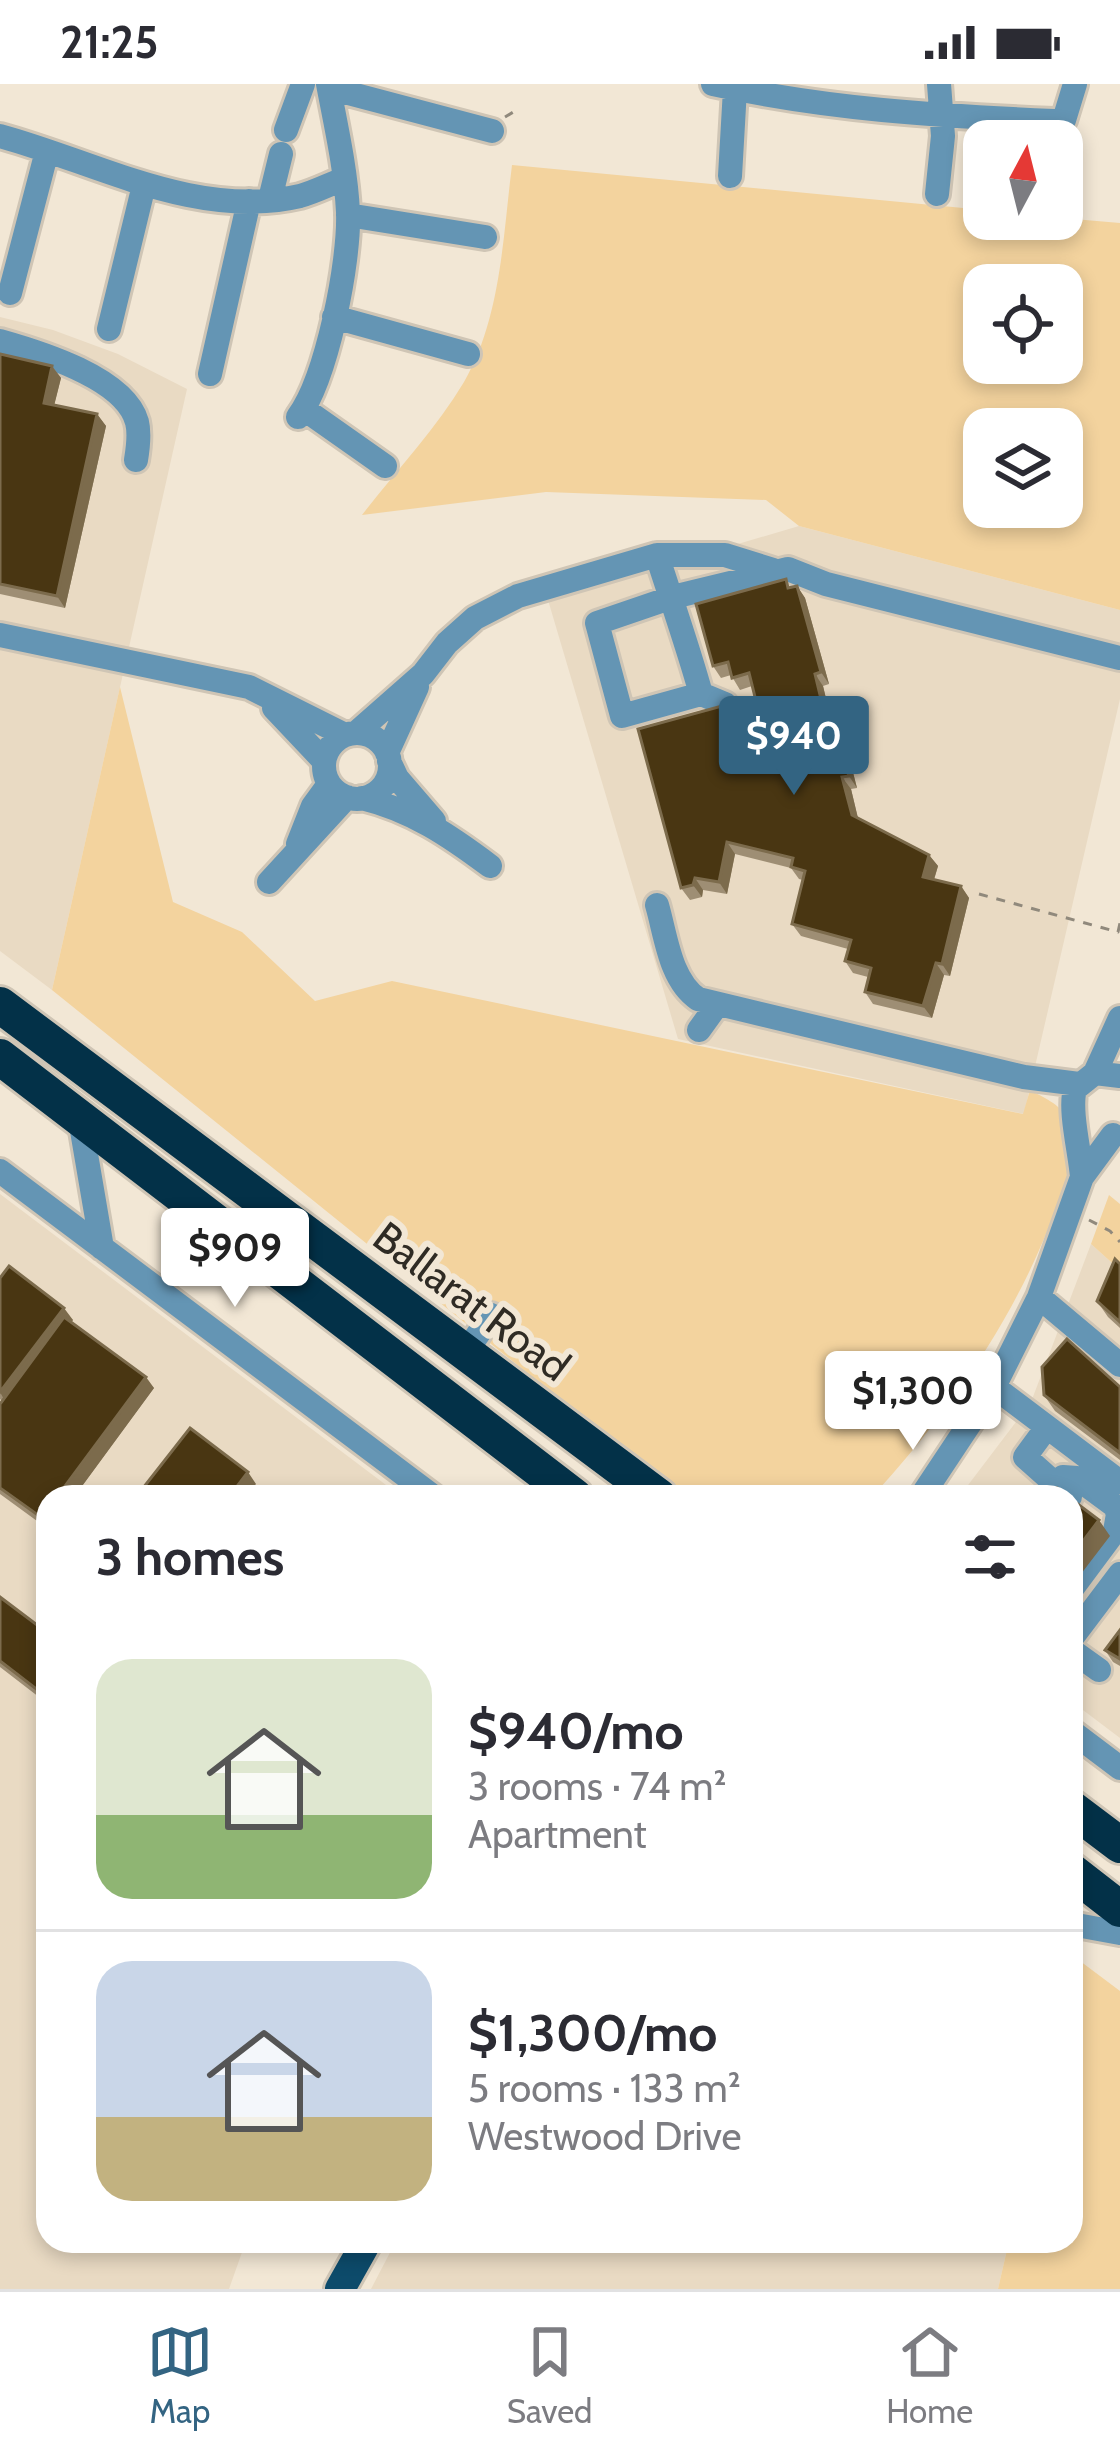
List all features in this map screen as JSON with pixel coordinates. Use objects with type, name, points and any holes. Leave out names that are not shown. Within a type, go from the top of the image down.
[{"type":"highway","name":"Ballarat Road","points":[[0,1005],[643,1485]]},
{"type":"highway","points":[[6,1068],[80,1119],[558,1485]]},
{"type":"highway","points":[[1083,1817],[1120,1845]]},
{"type":"highway","points":[[1083,1880],[1120,1909]]},
{"type":"main road","points":[[340,2289],[360,2253]]},
{"type":"street","points":[[210,374],[259,200],[302,84]]},
{"type":"street","points":[[937,194],[943,136],[939,84]]},
{"type":"street","points":[[1064,120],[1075,84]]},
{"type":"street","points":[[385,466],[301,414],[334,317],[348,215],[329,86],[492,131]]},
{"type":"street","points":[[730,176],[724,87],[970,120]]},
{"type":"street","points":[[0,136],[144,185],[210,199],[301,196],[344,178]]},
{"type":"street","points":[[10,293],[47,151]]},
{"type":"street","points":[[109,329],[144,185]]},
{"type":"street","points":[[348,215],[485,237]]},
{"type":"street","points":[[334,317],[469,354]]},
{"type":"street","points":[[0,341],[83,371],[128,402],[138,423],[136,460]]},
{"type":"street","points":[[657,555],[700,694]]},
{"type":"street","points":[[268,882],[341,785],[331,745],[423,674],[447,643],[497,605],[657,555],[725,555],[776,571]]},
{"type":"street","points":[[725,704],[700,694],[622,716],[591,624],[673,597],[795,569],[826,584],[1120,658]]},
{"type":"street","points":[[0,635],[236,683],[350,734],[375,738],[407,791],[442,830]]},
{"type":"street","points":[[341,785],[385,783],[388,757],[423,674]]},
{"type":"street","points":[[260,692],[341,785],[442,830],[490,866]]},
{"type":"street","points":[[657,905],[682,984],[698,999],[1024,1077],[1098,1077]]},
{"type":"street","points":[[699,1030],[717,1005]]},
{"type":"street","points":[[1082,1177],[1072,1100],[1098,1077],[1119,1031]]},
{"type":"street","points":[[1024,1077],[1091,1133],[1116,1133]]},
{"type":"street","points":[[80,1119],[102,1248]]},
{"type":"street","points":[[928,1485],[994,1387],[1039,1298],[1082,1177],[1116,1133]]},
{"type":"street","points":[[0,1171],[418,1485]]},
{"type":"street","points":[[1039,1298],[1120,1365]]},
{"type":"street","points":[[466,1352],[491,1315]]},
{"type":"street","points":[[994,1387],[1120,1482]]},
{"type":"street","points":[[1047,1427],[1024,1457],[1055,1485]]},
{"type":"street","points":[[911,1485],[956,1441]]},
{"type":"street","points":[[1066,1485],[1063,1477],[1077,1478],[1115,1506],[1118,1514],[1115,1532],[1083,1574]]},
{"type":"street","points":[[1083,1624],[1120,1574]]},
{"type":"street","points":[[1083,1659],[1099,1670]]},
{"type":"street","points":[[1083,1740],[1120,1768]]},
{"type":"street","points":[[1083,1926],[1120,1933]]},
{"type":"path","points":[[979,894],[1118,932],[1120,922]]},
{"type":"path","points":[[1071,1211],[1110,1231],[1120,1242]]},
{"type":"shaded area","points":[[512,165],[963,208],[963,240],[1083,240],[1083,220],[1120,223],[1120,610],[799,526],[766,500],[546,492],[362,515],[464,382],[486,331],[503,248]]},
{"type":"shaded area","points":[[0,317],[118,354],[187,389],[52,990],[0,951]]},
{"type":"shaded area","points":[[799,526],[1120,610],[1120,699],[1024,1114],[678,1039],[548,600]]},
{"type":"shaded area","points":[[120,687],[173,902],[242,932],[315,1001],[392,981],[1023,1114],[1030,1090],[1051,1101],[1066,1118],[1072,1141],[1070,1163],[1040,1248],[1001,1324],[954,1397],[882,1485],[666,1485],[52,990]]},
{"type":"shaded area","points":[[0,1194],[386,1485],[36,1485],[36,2253],[242,2253],[229,2289],[0,2289]]},
{"type":"shaded area","points":[[1109,1195],[1120,1204],[1120,1270],[1091,1244]]},
{"type":"shaded area","points":[[1091,1244],[1120,1270],[1120,1738],[1083,1710],[1083,1485],[968,1485],[1031,1402]]},
{"type":"shaded area","points":[[1083,1963],[1120,1991],[1120,2289],[998,2289],[1006,2253],[1083,2253]]},
{"type":"shaded area","points":[[390,2253],[1006,2253],[998,2289],[371,2289]]},
{"type":"building","points":[[0,354],[52,366],[44,403],[97,414],[57,596],[0,584]]},
{"type":"building","points":[[786,579],[788,588],[797,586],[821,672],[815,674],[825,716],[832,714],[849,776],[842,777],[852,815],[929,855],[923,877],[961,886],[942,964],[936,963],[923,1006],[865,992],[871,968],[845,961],[851,940],[792,924],[805,871],[791,867],[793,858],[727,842],[719,882],[695,878],[693,885],[681,888],[638,729],[755,697],[749,673],[732,678],[728,662],[713,666],[696,604]]},
{"type":"building","points":[[1115,1259],[1120,1264],[1120,1322],[1097,1301]]},
{"type":"building","points":[[9,1266],[64,1308],[0,1392],[0,1278]]},
{"type":"building","points":[[64,1317],[146,1377],[66,1485],[36,1485],[36,1514],[0,1488],[0,1404]]},
{"type":"building","points":[[1067,1339],[1120,1387],[1120,1453],[1044,1395],[1042,1367]]},
{"type":"building","points":[[190,1428],[248,1472],[238,1485],[145,1485]]},
{"type":"building","points":[[1083,1508],[1099,1520],[1083,1541]]},
{"type":"building","points":[[0,1597],[36,1624],[36,1689],[0,1661]]},
{"type":"building","points":[[1120,1630],[1120,1659],[1105,1650]]}]
